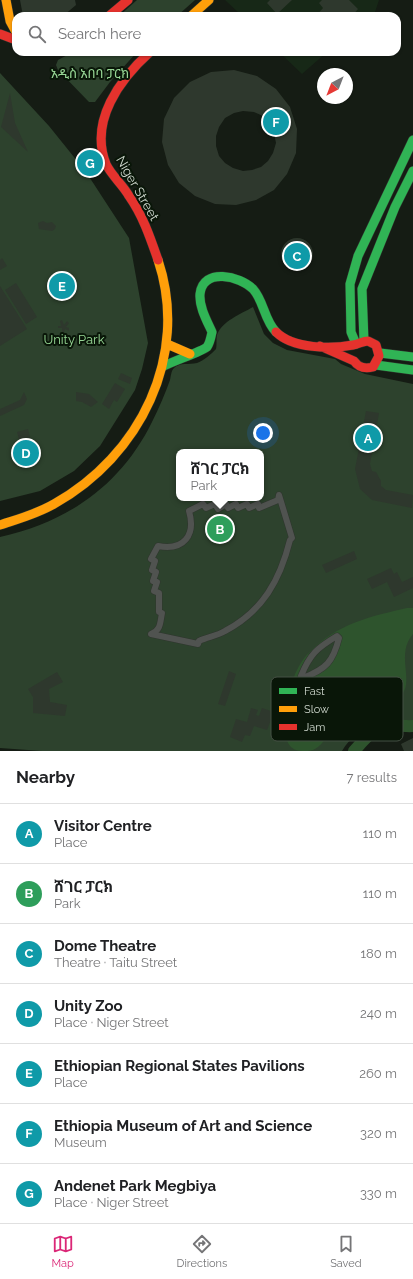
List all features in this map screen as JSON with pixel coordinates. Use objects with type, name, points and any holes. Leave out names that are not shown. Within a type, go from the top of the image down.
[{"type":"main road","points":[[6,0],[12,25]]},
{"type":"main road","points":[[114,12],[128,0]]},
{"type":"main road","points":[[196,12],[209,0]]},
{"type":"main road","points":[[0,34],[12,38]]},
{"type":"main road","name":"Niger Street","points":[[0,525],[38,512],[56,503],[94,477],[110,462],[138,426],[150,403],[162,367],[167,344],[166,287],[155,247],[131,199],[107,165],[102,140],[108,104],[115,90],[133,67],[145,56]]},
{"type":"main road","points":[[360,343],[351,332],[350,284],[358,256],[413,140]]},
{"type":"main road","points":[[413,171],[394,207],[362,289],[362,323],[360,343],[352,352],[356,365],[364,368],[376,364],[413,370]]},
{"type":"main road","points":[[167,344],[190,354],[200,354],[208,345],[212,332],[201,308],[200,295],[202,287],[208,281],[219,276],[241,280],[252,288],[257,293],[263,312],[269,324],[280,336],[288,340],[320,346],[354,361]]},
{"type":"main road","points":[[320,346],[373,343],[380,353],[413,357]]},
{"type":"main road","points":[[376,364],[380,353]]},
{"type":"main road","points":[[162,367],[190,354]]},
{"type":"street","points":[[279,495],[292,538],[290,540],[286,559],[278,579],[257,608],[224,632],[198,641],[198,644],[151,634],[158,631],[160,628],[162,613],[159,612],[159,593],[154,591],[156,582],[153,581],[156,572],[152,570],[155,561],[152,559],[158,546],[174,547],[188,538],[192,529],[189,511],[203,504],[206,508],[215,504],[218,509],[226,504],[228,508],[236,504],[238,508],[247,504],[249,508],[258,504],[259,508],[278,500],[279,495]]},
{"type":"street","points":[[302,677],[301,676],[308,659],[324,644],[337,636],[339,638],[335,653],[328,663],[320,672],[306,677]]},
{"type":"shaded area","points":[[225,0],[379,0],[375,12],[238,12]]},
{"type":"shaded area","points":[[283,56],[322,56],[302,74]]},
{"type":"shaded area","points":[[407,608],[413,608],[413,634],[408,641],[406,649],[406,687],[403,693],[403,677],[305,677],[329,663],[337,636],[308,659],[303,677],[294,677],[303,659],[320,642],[331,634],[355,622]]},
{"type":"shaded area","points":[[287,741],[324,741],[313,750],[302,751],[293,748]]},
{"type":"green space","points":[[137,0],[195,0],[182,12],[124,12]]},
{"type":"green space","name":"አዲስ አበባ ፓርክ","points":[[66,56],[133,56],[110,82],[95,102],[89,102],[58,70],[56,65],[58,60]]},
{"type":"green space","name":"Unity Park","points":[[0,73],[49,126],[86,172],[129,238],[148,343],[135,390],[100,446],[74,471],[40,491],[0,501]]},
{"type":"green space","points":[[253,307],[264,334],[273,343],[287,350],[335,359],[341,364],[365,374],[413,384],[413,721],[403,722],[403,677],[271,677],[271,741],[349,741],[342,751],[42,751],[0,748],[0,537],[48,522],[70,511],[90,498],[108,482],[125,464],[152,422],[170,380],[173,369],[182,364],[197,363],[208,357],[216,349],[219,330],[232,318]]},
{"type":"building","points":[[20,0],[75,0],[76,5],[68,12],[22,12]]},
{"type":"building","points":[[270,0],[292,0],[279,12],[275,12],[267,3]]},
{"type":"building","points":[[322,0],[349,0],[358,9],[355,12],[320,12],[323,8],[319,3]]},
{"type":"building","points":[[234,70],[257,76],[276,89],[290,107],[297,129],[296,153],[287,174],[274,190],[256,200],[236,205],[215,204],[195,196],[179,183],[168,165],[162,142],[164,119],[174,98],[190,82],[211,72]],"holes":[[[243,111],[254,112],[263,116],[270,124],[276,143],[273,153],[268,161],[261,167],[243,171],[233,168],[225,163],[219,156],[216,146],[216,136],[219,127],[225,118],[234,113]]]},
{"type":"building","points":[[10,93],[15,123],[28,152],[1,127]]},
{"type":"building","points":[[43,221],[47,223],[52,222],[56,226],[55,229],[52,231],[39,229],[38,223]]},
{"type":"building","points":[[294,238],[300,238],[309,242],[313,254],[309,266],[300,270],[294,270],[285,266],[281,257],[281,251],[285,242]]},
{"type":"building","points":[[2,258],[7,266],[0,270],[0,260]]},
{"type":"building","points":[[16,283],[37,317],[26,324],[5,290]]},
{"type":"building","points":[[0,286],[27,329],[0,346]]},
{"type":"building","points":[[62,320],[64,325],[67,321],[69,323],[66,327],[69,328],[69,331],[65,329],[64,332],[62,332],[62,328],[58,328],[58,326],[61,326],[60,321]]},
{"type":"building","points":[[121,373],[132,378],[130,384],[118,379]]},
{"type":"building","points":[[115,383],[125,389],[117,402],[114,400],[109,409],[102,404]]},
{"type":"building","points":[[24,392],[27,399],[24,405],[0,416],[0,409],[20,400]]},
{"type":"building","points":[[76,392],[89,394],[98,402],[91,407],[82,402],[76,401]]},
{"type":"building","points":[[366,411],[379,413],[370,464],[372,471],[376,472],[381,481],[381,486],[386,490],[413,495],[412,508],[372,500],[360,489],[355,469]]},
{"type":"building","points":[[28,429],[32,444],[21,447],[17,432]]},
{"type":"building","points":[[354,551],[357,559],[326,573],[322,565]]},
{"type":"building","points":[[391,568],[394,574],[397,572],[402,582],[413,577],[413,588],[394,597],[387,582],[372,589],[367,579]]},
{"type":"building","points":[[229,671],[236,674],[225,706],[218,704]]},
{"type":"building","points":[[57,672],[63,682],[49,689],[50,702],[67,705],[65,716],[33,713],[33,697],[28,689]]},
{"type":"building","points":[[251,708],[258,710],[256,715],[259,716],[262,708],[271,711],[271,720],[267,730],[254,726],[250,736],[245,735],[242,742],[230,737],[236,719],[247,722]]},
{"type":"building","points":[[413,738],[413,751],[404,751],[401,744]]},
{"type":"waterway","points":[[403,726],[413,726]]},
{"type":"waterway","points":[[354,751],[364,741]]},
{"type":"traffic: fast","points":[[356,344],[351,332],[350,284],[358,256],[413,140]]},
{"type":"traffic: fast","points":[[364,341],[362,289],[395,207],[413,171]]},
{"type":"traffic: fast","points":[[162,367],[207,347],[212,332],[202,309],[200,294],[203,286],[208,280],[215,277],[223,276],[240,280],[253,289],[260,299],[269,322],[276,332]]},
{"type":"traffic: fast","points":[[380,353],[413,357]]},
{"type":"traffic: fast","points":[[376,365],[413,370]]},
{"type":"traffic: slow","points":[[6,0],[12,25]]},
{"type":"traffic: slow","points":[[196,12],[209,0]]},
{"type":"traffic: slow","points":[[0,525],[48,508],[84,484],[111,459],[133,431],[150,400],[162,367],[167,332],[166,296],[158,260]]},
{"type":"traffic: slow","points":[[167,344],[190,354]]},
{"type":"traffic: jam","points":[[114,12],[128,0]]},
{"type":"traffic: jam","points":[[0,34],[12,38]]},
{"type":"traffic: jam","points":[[146,56],[118,88],[110,102],[101,132],[102,148],[106,164],[134,204],[149,235],[158,260]]},
{"type":"traffic: jam","points":[[276,332],[283,338],[302,345],[313,346],[323,347],[334,347],[355,345],[368,341],[376,345],[379,356],[373,367],[365,368],[360,367],[354,361],[320,346]]},
{"type":"place","name":"Ethiopia Museum of Art and Science","points":[[276,122]]},
{"type":"place","name":"Andenet Park Megbiya","points":[[90,163]]},
{"type":"place","name":"Dome Theatre","points":[[297,256]]},
{"type":"place","name":"Ethiopian Regional States Pavilions","points":[[62,286]]},
{"type":"place","name":"Visitor Centre","points":[[368,438]]},
{"type":"place","name":"Unity Zoo","points":[[26,453]]},
{"type":"place","name":"ሸገር ፓርክ","points":[[220,529]]}]
